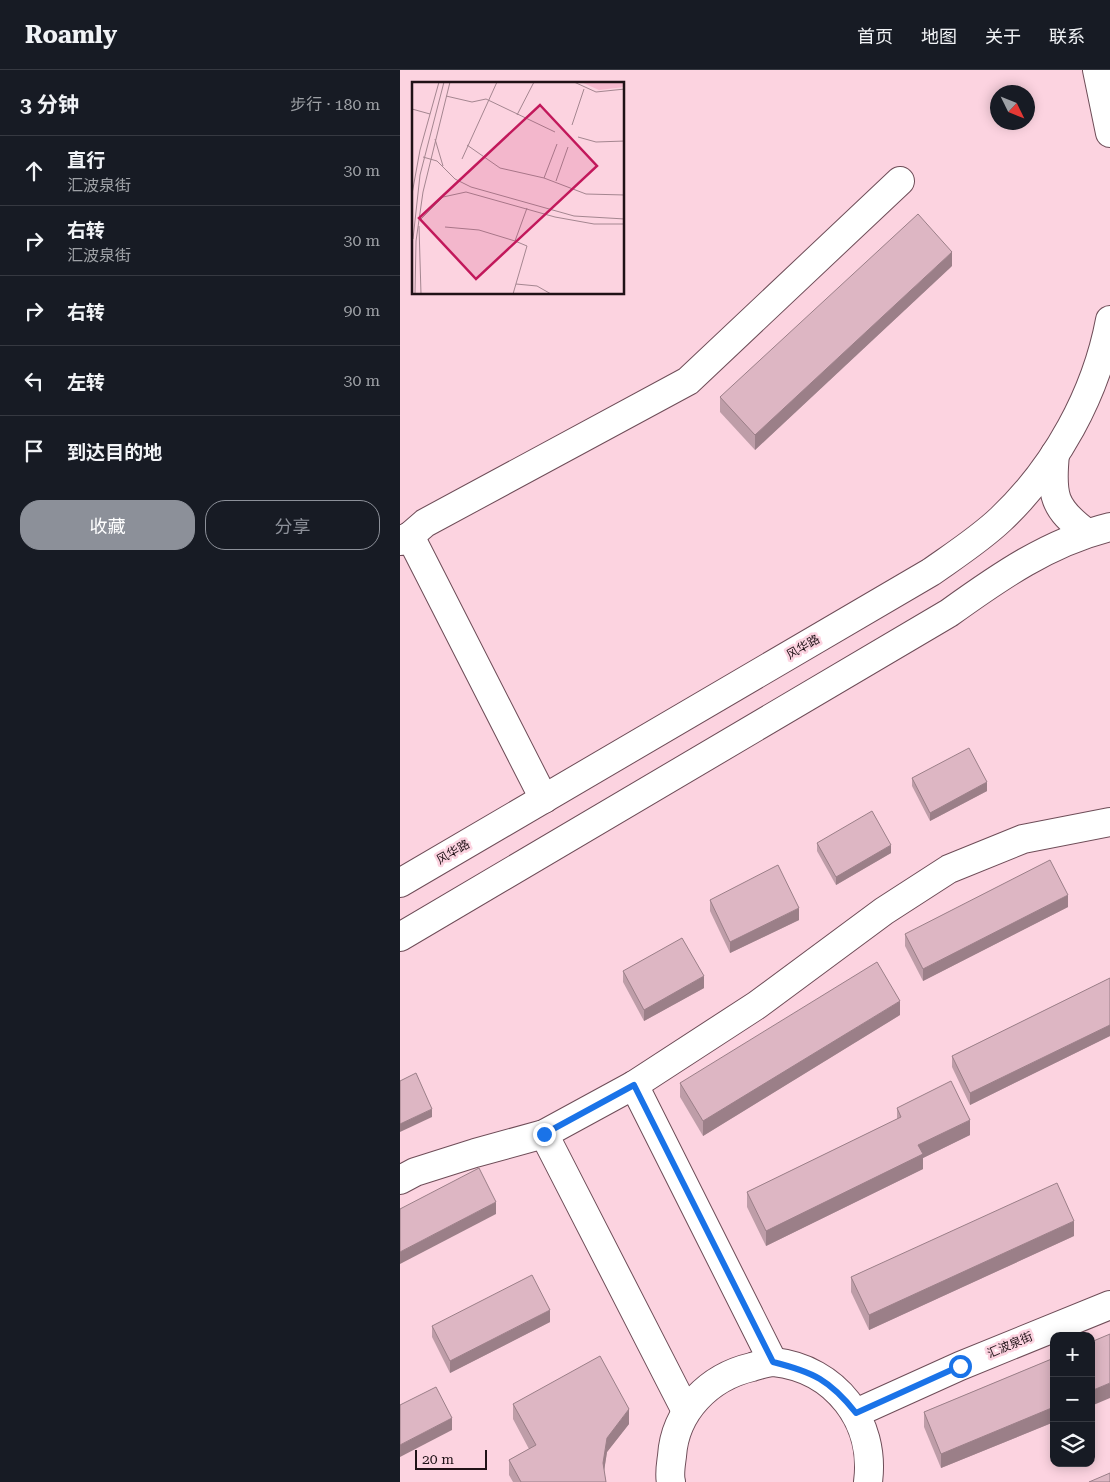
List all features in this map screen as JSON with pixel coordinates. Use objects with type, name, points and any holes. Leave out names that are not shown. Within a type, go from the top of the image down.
[{"type":"street","points":[[1097,70],[1110,133]]},
{"type":"street","points":[[544,799],[405,539],[425,523],[688,380],[900,181]]},
{"type":"street","name":"风华路","points":[[400,883],[931,572],[978,538],[1001,518],[1028,490],[1056,454],[1083,404],[1106,343],[1110,320]]},
{"type":"street","points":[[1056,454],[1052,480],[1057,503],[1068,519],[1099,530]]},
{"type":"street","points":[[400,937],[949,613],[1000,576],[1046,550],[1099,530]]},
{"type":"street","points":[[978,538],[1000,576]]},
{"type":"street","points":[[400,1180],[415,1172],[544,1134],[634,1085],[750,1010],[884,911],[949,869],[1023,839],[1110,822]]},
{"type":"street","points":[[634,1085],[773,1362]]},
{"type":"street","points":[[544,1134],[686,1410]]},
{"type":"street","name":"汇波泉街","points":[[856,1413],[960,1366],[1110,1305]]},
{"type":"street","points":[[671,1482],[673,1439],[686,1410],[709,1385],[737,1370],[773,1362],[816,1376],[840,1392],[856,1413],[867,1438],[870,1465],[868,1482]]},
{"type":"building","points":[[918,214],[952,252],[755,435],[720,397]]},
{"type":"building","points":[[969,748],[987,782],[930,813],[912,778]]},
{"type":"building","points":[[872,811],[891,845],[836,877],[817,843]]},
{"type":"building","points":[[1050,860],[1068,895],[923,969],[905,934]]},
{"type":"building","points":[[778,865],[799,908],[730,942],[710,900]]},
{"type":"building","points":[[682,938],[704,976],[644,1010],[623,971]]},
{"type":"building","points":[[877,962],[900,1001],[703,1121],[680,1083]]},
{"type":"building","points":[[1110,978],[1110,1025],[970,1093],[952,1056]]},
{"type":"building","points":[[416,1073],[432,1109],[400,1124],[400,1081]]},
{"type":"building","points":[[951,1081],[970,1120],[918,1145],[923,1154],[766,1231],[747,1192],[901,1117],[897,1108]]},
{"type":"building","points":[[479,1168],[496,1202],[400,1252],[400,1209]]},
{"type":"building","points":[[1057,1183],[1074,1221],[869,1315],[851,1277]]},
{"type":"building","points":[[532,1275],[550,1310],[450,1361],[432,1326]]},
{"type":"building","points":[[1110,1334],[1110,1383],[1095,1389],[1095,1377],[1095,1340]]},
{"type":"building","points":[[600,1356],[629,1409],[607,1438],[603,1463],[606,1482],[521,1482],[509,1460],[536,1445],[513,1404]]},
{"type":"building","points":[[1050,1360],[1050,1409],[941,1454],[924,1412]]},
{"type":"building","points":[[436,1387],[452,1418],[400,1445],[400,1405]]},
{"type":"building","points":[[1110,1473],[1110,1482],[1089,1482]]},
{"type":"route","points":[[544,1134],[634,1085],[773,1362],[816,1376],[840,1392],[856,1413],[960,1366]]}]
